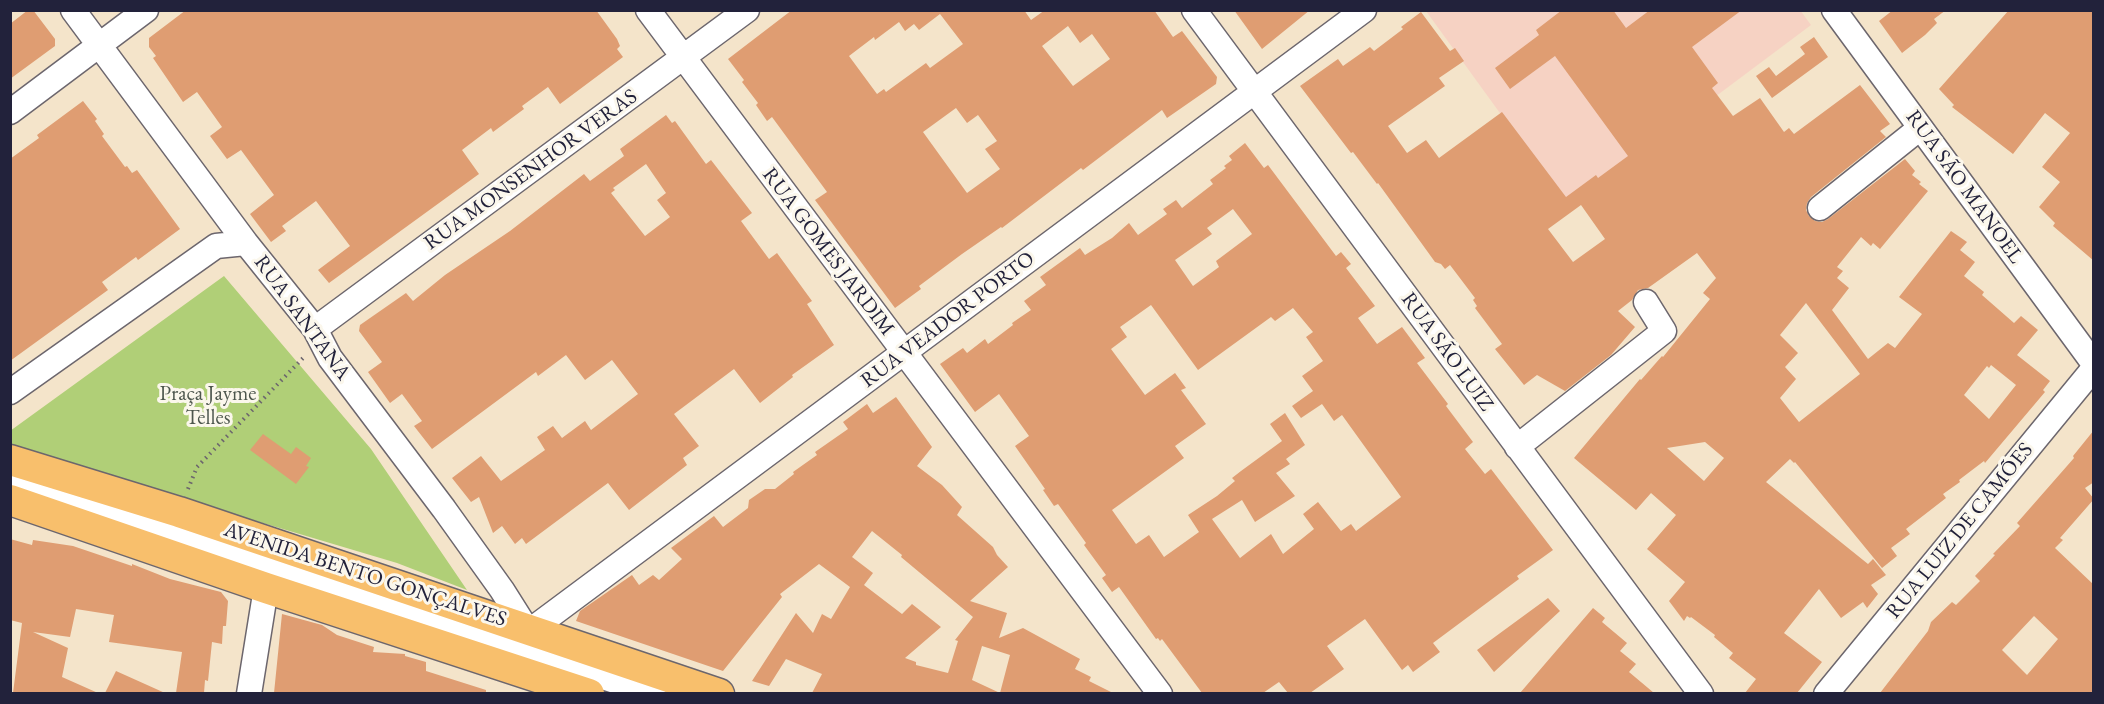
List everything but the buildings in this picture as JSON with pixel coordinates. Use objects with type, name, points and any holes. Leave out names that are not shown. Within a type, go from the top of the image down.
[{"type":"main road","name":"AVENIDA BENTO GONÇALVES","points":[[10,460],[179,512],[713,692]]},
{"type":"main road","name":"AVENIDA BENTO GONÇALVES","points":[[10,500],[266,588],[594,684]]},
{"type":"street","name":"RUA SANTANA","points":[[73,10],[227,218],[317,334],[330,358],[444,508],[529,629]]},
{"type":"street","points":[[10,112],[146,10]]},
{"type":"street","name":"RUA GOMES JARDIM","points":[[648,10],[1160,693]]},
{"type":"street","name":"RUA MONSENHOR VERAS","points":[[317,334],[747,10]]},
{"type":"street","name":"RUA SÃO LUIZ","points":[[1194,10],[1701,693]]},
{"type":"street","name":"RUA VEADOR PORTO","points":[[529,629],[1364,10]]},
{"type":"street","name":"RUA SÃO MANOEL","points":[[1834,10],[2094,366]]},
{"type":"street","points":[[1820,208],[1920,128]]},
{"type":"street","points":[[216,246],[227,218]]},
{"type":"street","points":[[10,392],[216,246],[246,243]]},
{"type":"street","points":[[1517,447],[1664,331],[1646,302]]},
{"type":"street","name":"RUA LUIZ DE CAMÕES","points":[[1826,693],[2094,366]]},
{"type":"street","points":[[10,469],[119,515]]},
{"type":"street","points":[[10,480],[119,515],[594,684],[629,693]]},
{"type":"street","points":[[10,489],[119,515]]},
{"type":"street","points":[[249,693],[266,588]]},
{"type":"street","points":[[594,684],[713,692]]},
{"type":"street","points":[[594,684],[654,693]]},
{"type":"path","points":[[179,512],[197,467],[317,334]]},
{"type":"shaded area","points":[[1800,10],[1811,25],[1568,207],[1426,11]]},
{"type":"green space","name":"Praça Jayme Telles","points":[[224,276],[371,449],[467,590],[397,563],[11,448],[10,431]]}]
